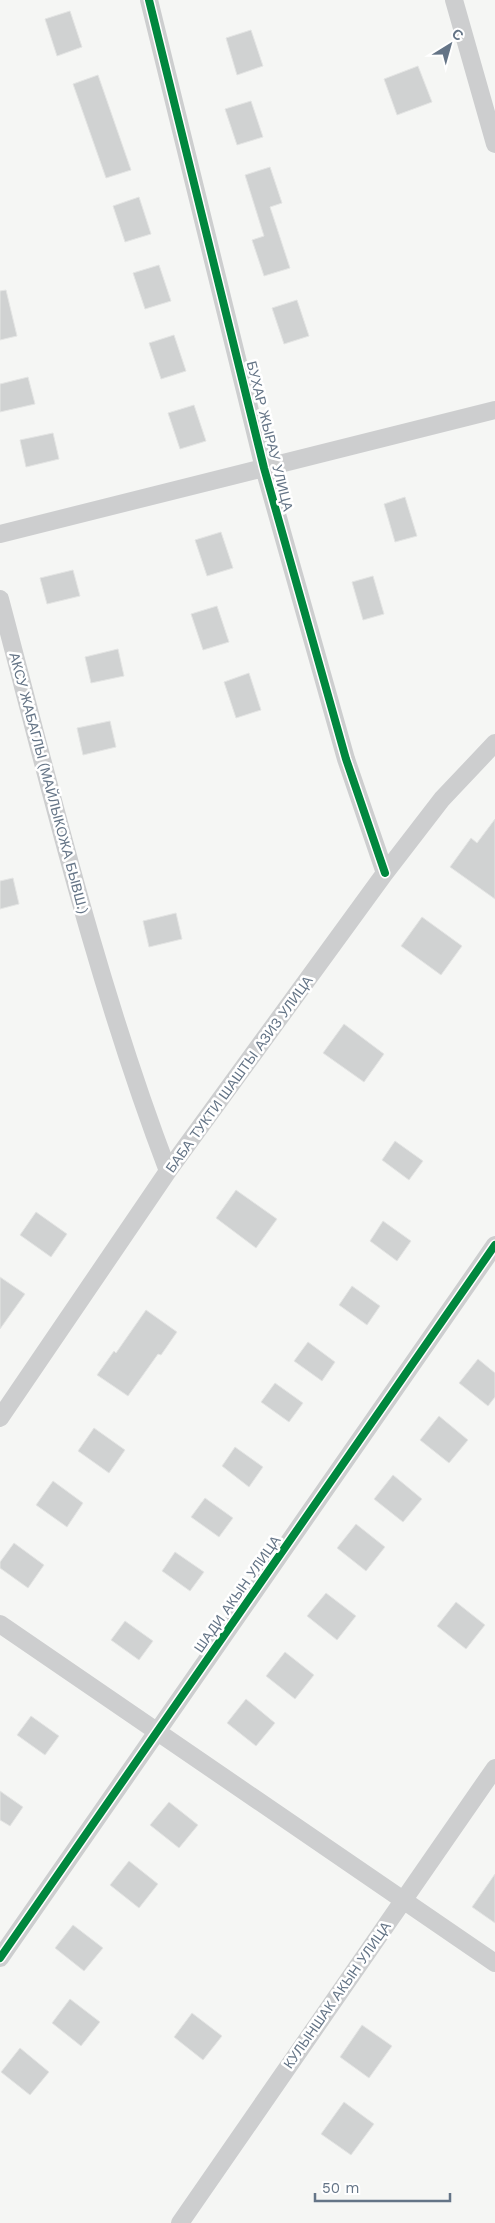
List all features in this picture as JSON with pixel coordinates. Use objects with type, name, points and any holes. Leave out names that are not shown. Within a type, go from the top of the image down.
[{"type":"street","name":"БУХАР ЖЫРАУ УЛИЦА","points":[[149,0],[264,468],[346,759],[385,873]]},
{"type":"street","points":[[454,0],[495,144]]},
{"type":"street","points":[[0,534],[495,410]]},
{"type":"street","name":"АКСУ ЖАБАГЛЫ (МАЙЛЫКОЖА БЫВШ.)","points":[[0,599],[90,938],[138,1094],[168,1171]]},
{"type":"street","name":"БАБА ТУКТИ ШАШТЫ АЗИЗ УЛИЦА","points":[[0,1418],[168,1171],[385,873],[442,799],[495,743]]},
{"type":"street","name":"ШАДИ АКЫН УЛИЦА","points":[[0,1958],[495,1245]]},
{"type":"street","points":[[0,1624],[495,1964]]},
{"type":"street","name":"КУЛЫНШАК АКЫН УЛИЦА","points":[[180,2223],[495,1768]]},
{"type":"building","points":[[70,11],[82,47],[57,56],[45,19]]},
{"type":"building","points":[[251,30],[263,66],[237,75],[226,38]]},
{"type":"building","points":[[418,66],[432,102],[397,115],[384,79]]},
{"type":"building","points":[[98,75],[131,170],[106,178],[73,84]]},
{"type":"building","points":[[251,101],[263,137],[237,145],[225,109]]},
{"type":"building","points":[[270,167],[282,203],[270,207],[290,268],[264,276],[252,240],[264,236],[245,175]]},
{"type":"building","points":[[139,197],[151,234],[125,242],[113,206]]},
{"type":"building","points":[[159,265],[171,301],[145,309],[133,273]]},
{"type":"building","points":[[6,290],[17,336],[0,340],[0,291]]},
{"type":"building","points":[[297,300],[309,336],[284,344],[272,308]]},
{"type":"building","points":[[174,335],[186,371],[161,379],[149,343]]},
{"type":"building","points":[[28,377],[35,404],[0,412],[0,384]]},
{"type":"building","points":[[194,405],[206,441],[180,449],[168,413]]},
{"type":"building","points":[[53,433],[59,459],[26,467],[20,440]]},
{"type":"building","points":[[405,497],[417,536],[395,542],[384,504]]},
{"type":"building","points":[[221,532],[233,568],[207,576],[195,540]]},
{"type":"building","points":[[73,570],[80,596],[47,604],[40,578]]},
{"type":"building","points":[[373,576],[384,614],[363,620],[352,582]]},
{"type":"building","points":[[217,606],[229,642],[203,650],[191,614]]},
{"type":"building","points":[[118,649],[124,676],[91,683],[85,657]]},
{"type":"building","points":[[249,673],[261,710],[236,718],[224,682]]},
{"type":"building","points":[[110,721],[116,747],[83,755],[77,728]]},
{"type":"building","points":[[495,819],[495,899],[450,867],[471,838],[477,843]]},
{"type":"building","points":[[13,878],[19,904],[0,909],[0,881]]},
{"type":"building","points":[[176,913],[182,939],[149,947],[143,921]]},
{"type":"building","points":[[422,917],[462,946],[441,975],[401,946]]},
{"type":"building","points":[[344,1024],[384,1054],[364,1082],[323,1053]]},
{"type":"building","points":[[395,1141],[423,1161],[409,1180],[382,1160]]},
{"type":"building","points":[[236,1190],[277,1219],[256,1248],[216,1218]]},
{"type":"building","points":[[36,1212],[67,1234],[51,1257],[20,1235]]},
{"type":"building","points":[[383,1221],[411,1241],[397,1261],[370,1241]]},
{"type":"building","points":[[0,1277],[25,1294],[0,1329]]},
{"type":"building","points":[[352,1286],[380,1306],[367,1325],[339,1305]]},
{"type":"building","points":[[146,1310],[177,1332],[161,1355],[158,1354],[128,1396],[97,1375],[114,1351],[116,1353]]},
{"type":"building","points":[[308,1342],[335,1362],[322,1381],[294,1361]]},
{"type":"building","points":[[478,1359],[495,1373],[495,1397],[488,1406],[459,1383]]},
{"type":"building","points":[[275,1383],[303,1403],[289,1422],[261,1402]]},
{"type":"building","points":[[439,1416],[468,1440],[449,1463],[420,1440]]},
{"type":"building","points":[[94,1428],[125,1450],[109,1473],[78,1451]]},
{"type":"building","points":[[235,1447],[263,1467],[249,1487],[222,1466]]},
{"type":"building","points":[[393,1475],[422,1499],[403,1522],[374,1499]]},
{"type":"building","points":[[53,1481],[83,1503],[67,1527],[36,1505]]},
{"type":"building","points":[[205,1498],[233,1518],[219,1537],[191,1517]]},
{"type":"building","points":[[356,1524],[385,1547],[366,1571],[337,1548]]},
{"type":"building","points":[[14,1543],[44,1565],[28,1588],[0,1568],[0,1562]]},
{"type":"building","points":[[175,1552],[204,1572],[190,1591],[162,1571]]},
{"type":"building","points":[[326,1593],[356,1616],[337,1640],[307,1616]]},
{"type":"building","points":[[456,1602],[485,1625],[466,1649],[437,1626]]},
{"type":"building","points":[[125,1621],[153,1641],[139,1660],[111,1640]]},
{"type":"building","points":[[285,1652],[314,1675],[295,1699],[266,1676]]},
{"type":"building","points":[[246,1699],[275,1723],[256,1746],[227,1723]]},
{"type":"building","points":[[31,1716],[59,1736],[45,1755],[17,1735]]},
{"type":"building","points":[[0,1791],[23,1807],[10,1826],[0,1820]]},
{"type":"building","points":[[169,1802],[198,1825],[179,1848],[150,1825]]},
{"type":"building","points":[[129,1861],[158,1884],[139,1908],[110,1885]]},
{"type":"building","points":[[495,1874],[495,1923],[472,1907]]},
{"type":"building","points":[[73,1925],[103,1948],[84,1971],[55,1948]]},
{"type":"building","points":[[70,1999],[100,2022],[81,2046],[52,2023]]},
{"type":"building","points":[[192,2013],[222,2036],[203,2060],[174,2037]]},
{"type":"building","points":[[362,2025],[392,2046],[369,2078],[340,2057]]},
{"type":"building","points":[[20,2048],[49,2072],[30,2095],[1,2072]]},
{"type":"building","points":[[344,2102],[374,2124],[351,2155],[321,2134]]},
{"type":"cycle path","points":[[149,0],[264,468],[346,759],[385,873]]},
{"type":"cycle path","points":[[0,1958],[495,1245]]}]
